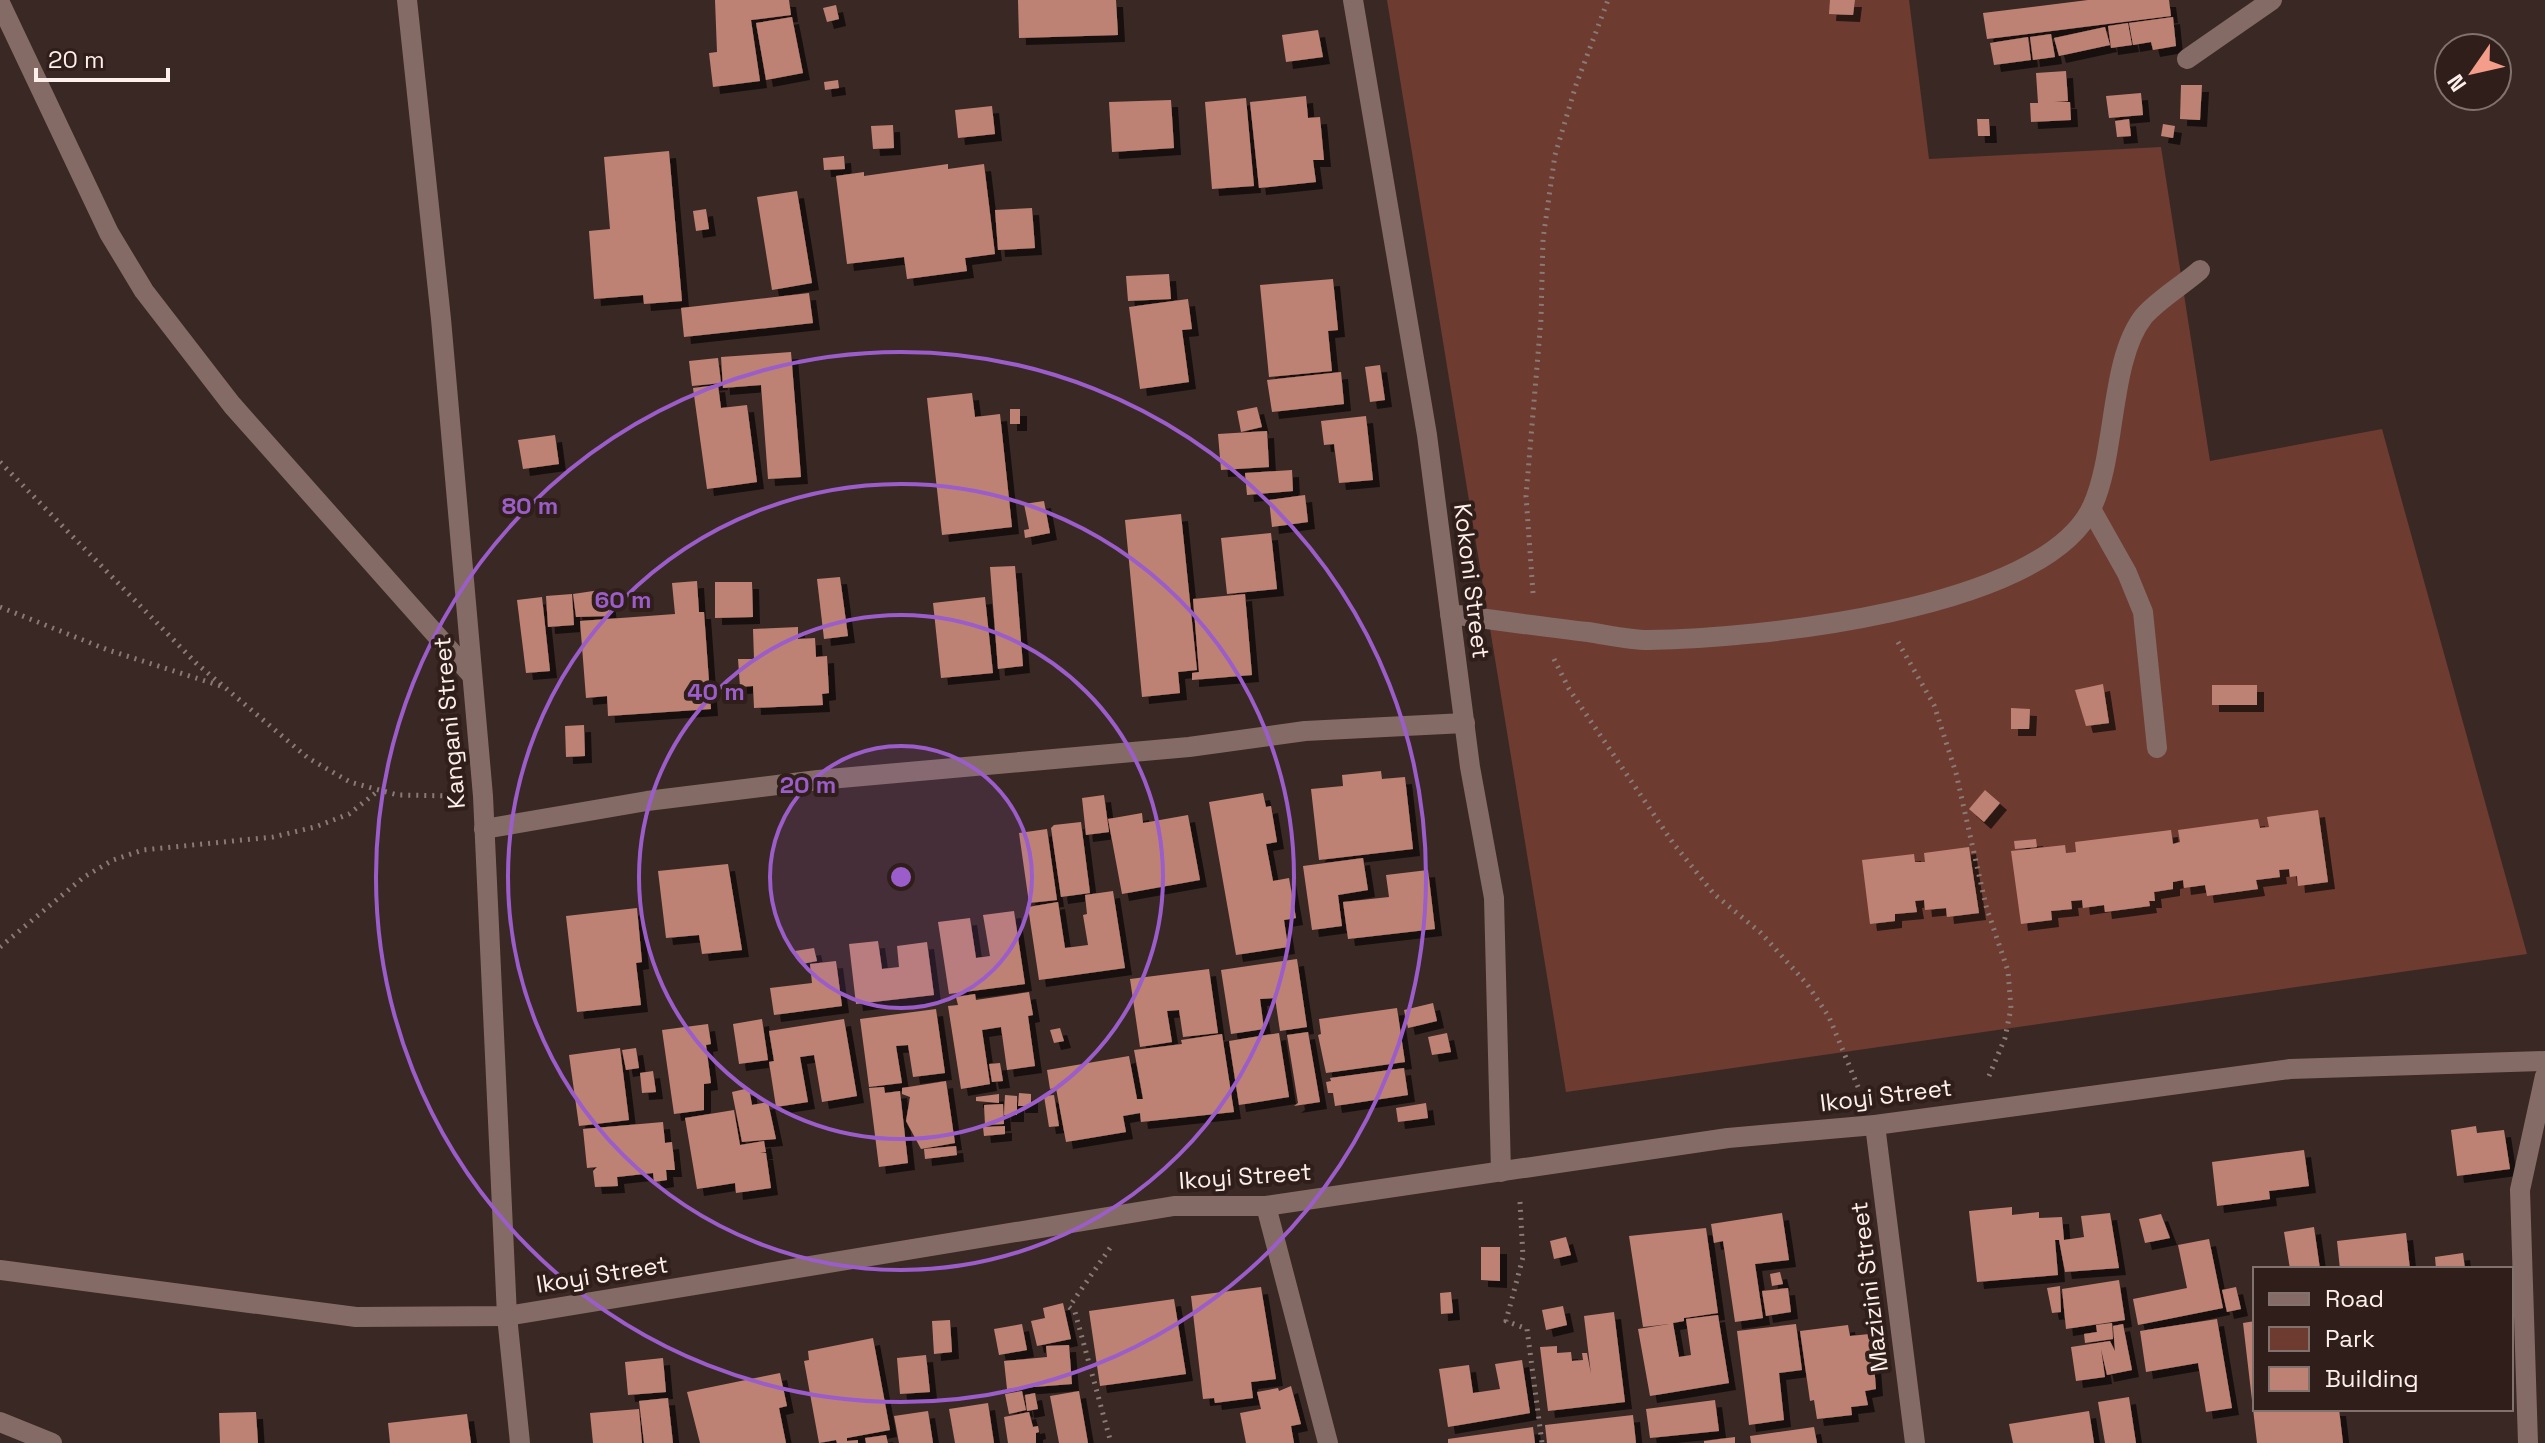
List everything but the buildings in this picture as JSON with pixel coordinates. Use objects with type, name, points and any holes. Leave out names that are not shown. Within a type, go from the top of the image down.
[{"type":"street","name":"Kangani Street","points":[[407,0],[441,319],[483,796],[507,1316],[520,1443]]},
{"type":"street","name":"Kokoni Street","points":[[1353,0],[1427,435],[1465,723],[1494,898],[1510,1170]]},
{"type":"street","points":[[2187,59],[2272,0]]},
{"type":"street","points":[[0,3],[109,233],[144,291],[232,405],[470,673]]},
{"type":"street","points":[[1450,614],[1646,640],[1767,633],[1882,613],[1961,593],[2036,564],[2065,544],[2091,509],[2108,460],[2130,341],[2145,316],[2200,270]]},
{"type":"street","points":[[2091,509],[2127,573],[2143,612],[2157,748]]},
{"type":"street","points":[[484,829],[647,801],[818,780],[1189,747],[1305,731],[1465,723]]},
{"type":"street","name":"Ikoyi Street","points":[[0,1270],[356,1317],[507,1316],[1174,1206],[1266,1206],[1728,1138],[1875,1125],[2290,1069],[2545,1061]]},
{"type":"street","points":[[2528,1443],[2520,1190],[2545,1076]]},
{"type":"street","name":"Mazizini Street","points":[[1875,1125],[1915,1443]]},
{"type":"street","points":[[1266,1206],[1328,1443]]},
{"type":"street","points":[[0,1422],[52,1443]]},
{"type":"path","points":[[1608,0],[1576,85],[1555,155],[1543,239],[1541,319],[1526,496],[1537,626],[1569,689],[1673,843],[1714,894],[1761,933],[1807,984],[1829,1017],[1875,1125]]},
{"type":"path","points":[[0,462],[196,663],[308,758],[350,782],[398,795],[483,796]]},
{"type":"path","points":[[0,607],[163,670],[225,687]]},
{"type":"path","points":[[1882,613],[1934,705],[1956,773],[1986,906],[2008,971],[2011,1008],[2005,1038],[1970,1111]]},
{"type":"path","points":[[0,947],[84,877],[113,860],[143,850],[273,837],[315,827],[349,814],[379,790]]},
{"type":"path","points":[[1510,1170],[1523,1257],[1506,1321],[1527,1329],[1542,1443]]},
{"type":"path","points":[[1111,1443],[1075,1312],[1069,1307],[1076,1292],[1096,1272],[1132,1213]]},
{"type":"green space","points":[[1387,0],[1909,0],[1929,159],[2161,147],[2210,461],[2382,429],[2527,954],[1566,1092]]}]
